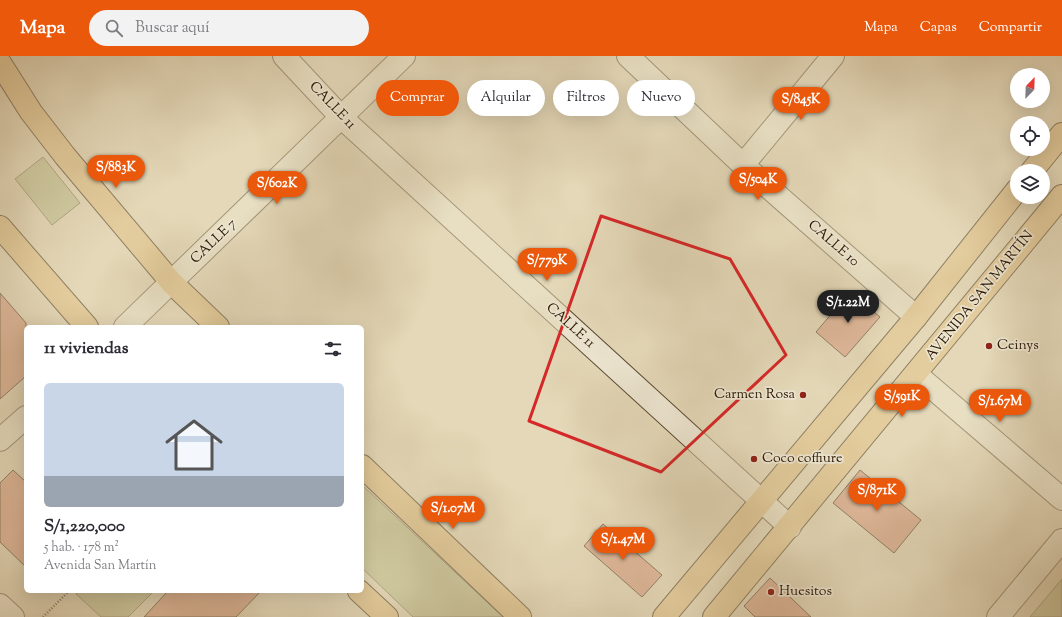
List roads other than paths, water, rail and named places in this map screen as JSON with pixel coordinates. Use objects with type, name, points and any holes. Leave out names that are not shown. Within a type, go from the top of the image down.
[{"type":"main road","points":[[0,63],[31,112],[65,156],[172,283],[216,325]]},
{"type":"main road","points":[[1038,164],[1062,134]]},
{"type":"main road","name":"AVENIDA SAN MARTÍN","points":[[714,617],[790,527],[1062,196]]},
{"type":"main road","points":[[664,617],[916,317],[1010,199]]},
{"type":"main road","points":[[0,227],[85,325]]},
{"type":"main road","points":[[364,468],[520,617]]},
{"type":"main road","points":[[361,593],[387,617]]},
{"type":"street","name":"CALLE 11","points":[[284,56],[342,118],[790,527]]},
{"type":"street","name":"CALLE 7","points":[[127,325],[342,118],[404,56]]},
{"type":"street","name":"CALLE 10","points":[[628,56],[743,165],[916,317]]},
{"type":"street","points":[[743,165],[833,56]]},
{"type":"street","points":[[916,374],[1062,499]]},
{"type":"street","points":[[0,440],[24,419]]},
{"type":"street","points":[[998,617],[1062,540]]},
{"type":"street","points":[[0,605],[13,617]]},
{"type":"place","name":"Ceinys","points":[[989,346]]},
{"type":"place","name":"Carmen Rosa","points":[[803,395]]},
{"type":"place","name":"Coco coffiure","points":[[754,459]]},
{"type":"place","name":"Huesitos","points":[[771,592]]}]
